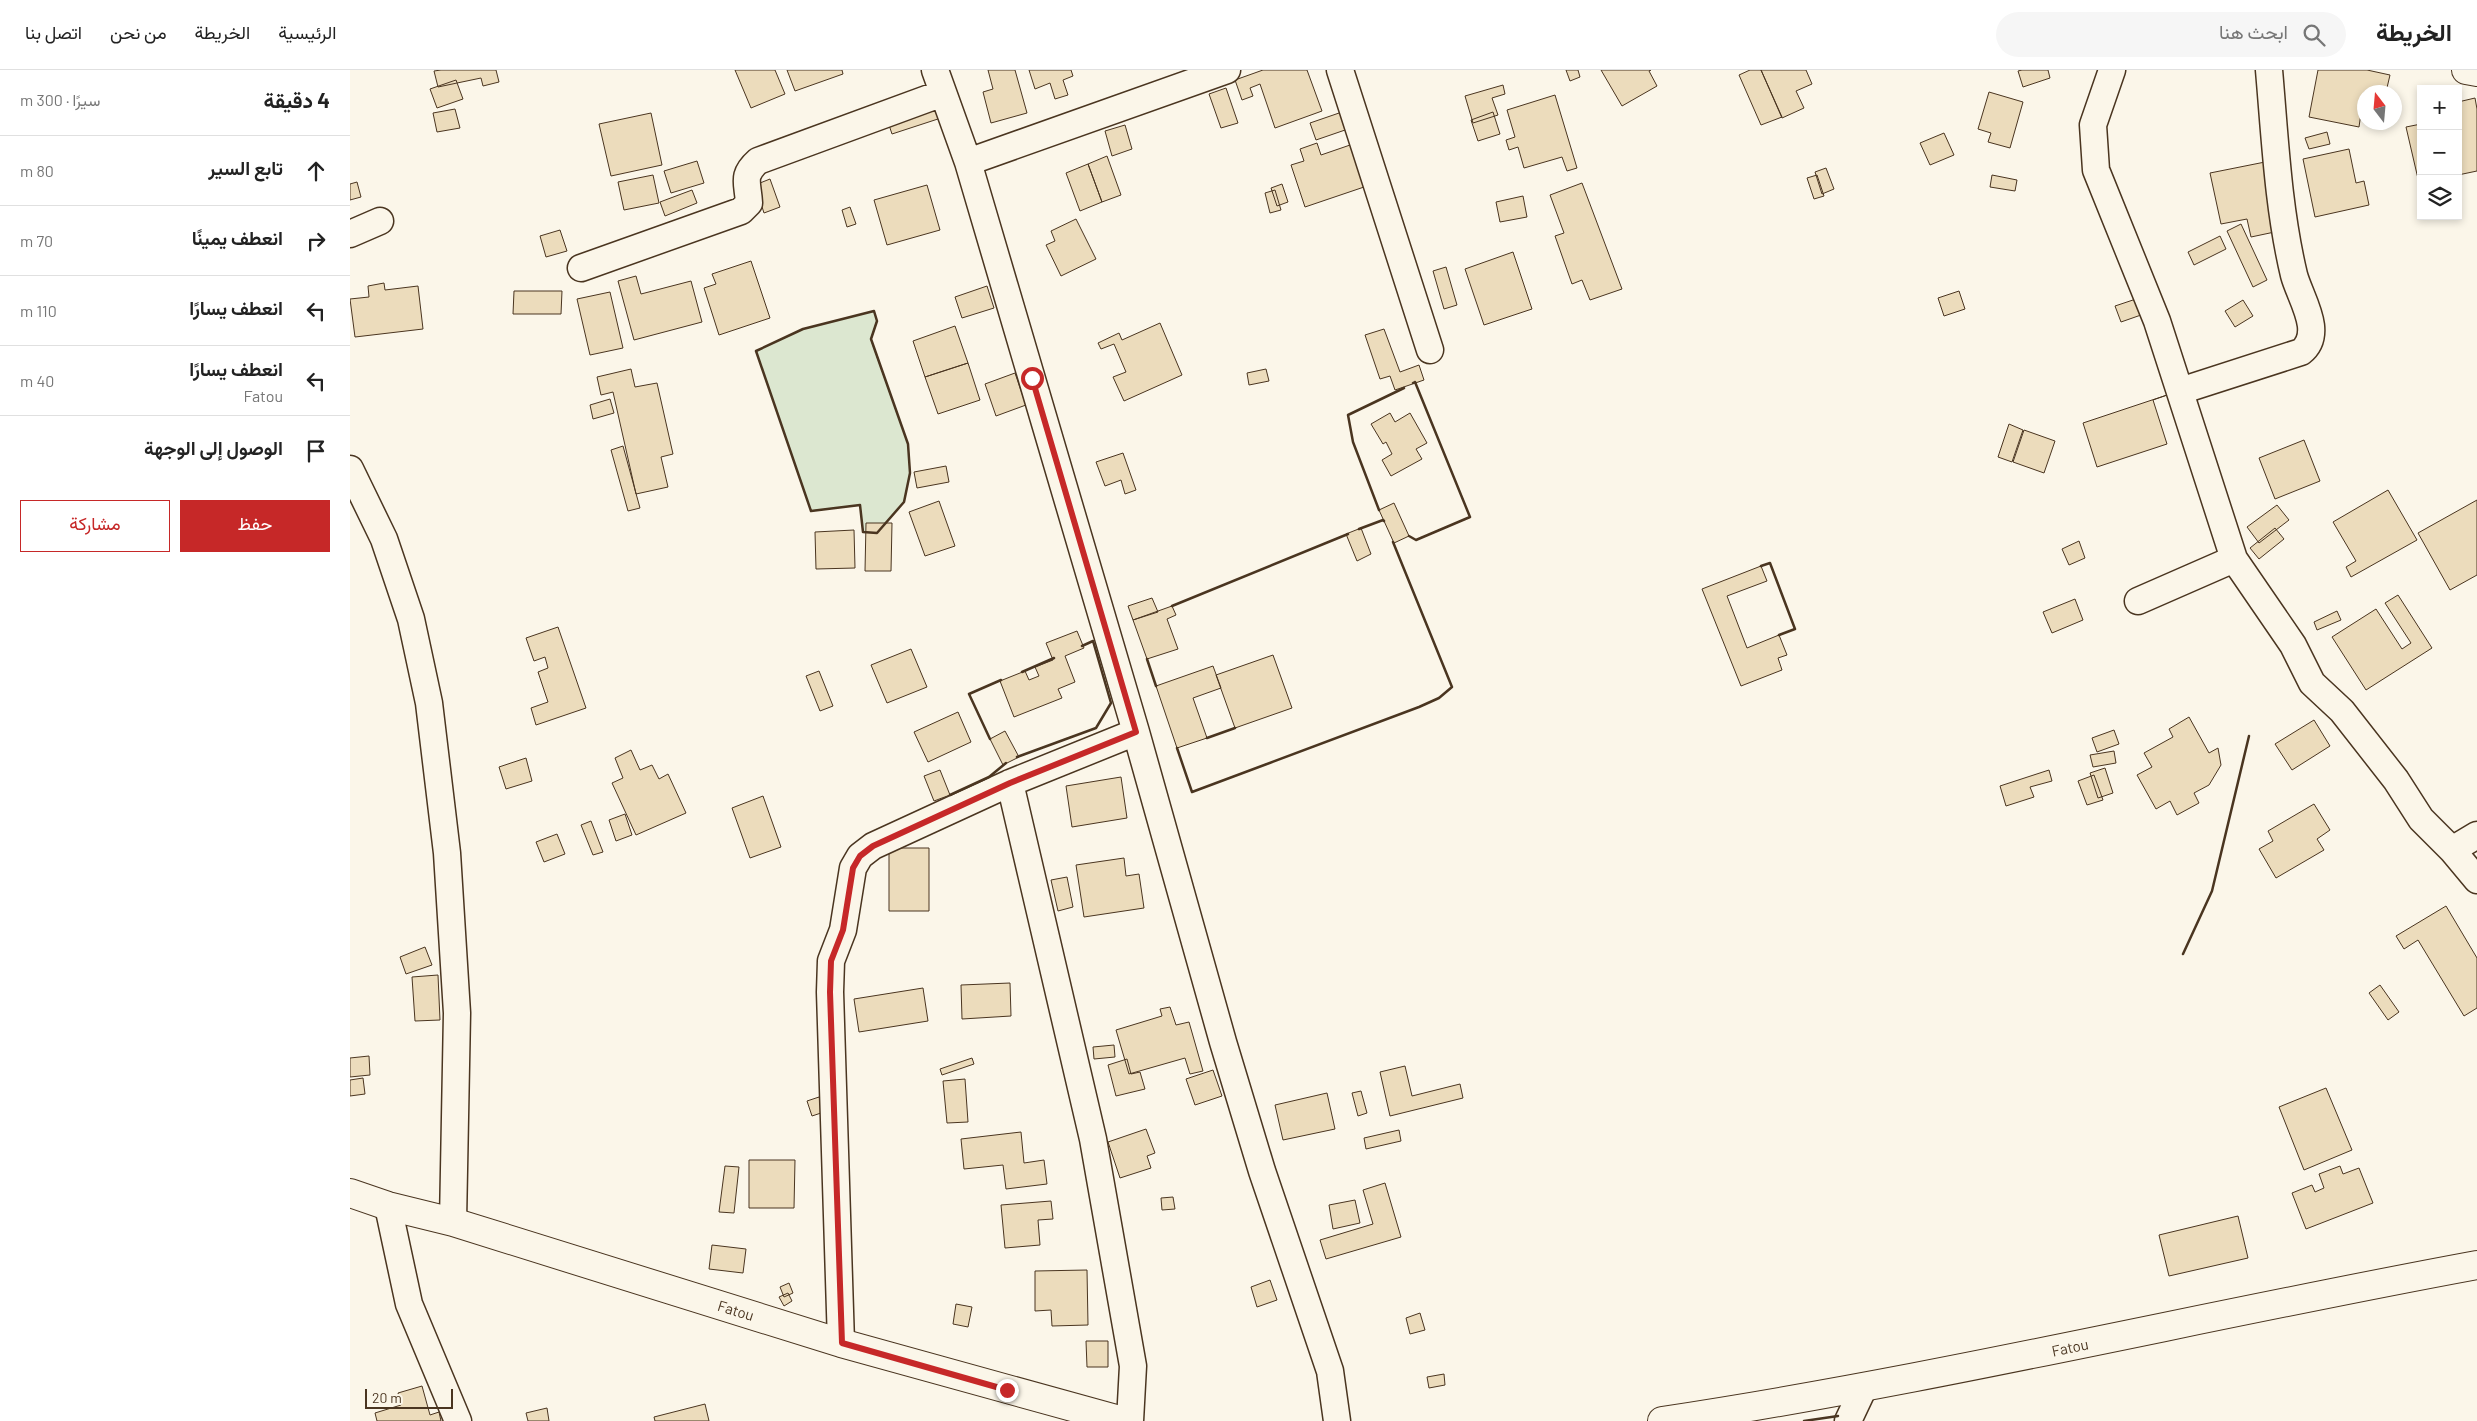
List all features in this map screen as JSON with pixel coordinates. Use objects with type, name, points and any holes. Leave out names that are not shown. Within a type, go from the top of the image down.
[{"type":"street","points":[[968,162],[1228,70]]},
{"type":"street","points":[[1340,70],[1430,350]]},
{"type":"street","points":[[2112,70],[2093,125],[2096,170],[2157,321],[2234,559],[2293,646],[2312,683],[2342,711],[2396,780],[2420,819],[2452,850],[2477,880]]},
{"type":"street","points":[[2180,390],[2302,352],[2312,338],[2312,329],[2297,286],[2285,231],[2269,70]]},
{"type":"street","points":[[2466,70],[2477,72]]},
{"type":"street","points":[[581,268],[741,211],[749,203],[746,177],[750,168],[758,160],[939,81],[968,162],[1136,732],[1246,1116],[1330,1371],[1337,1421]]},
{"type":"street","points":[[350,234],[380,221]]},
{"type":"street","points":[[350,469],[384,539],[411,619],[429,703],[447,854],[457,1013],[453,1222]]},
{"type":"street","points":[[2138,601],[2234,559]]},
{"type":"street","points":[[842,1343],[830,992],[831,961],[843,930],[853,868],[860,856],[873,846],[1010,783],[1136,732]]},
{"type":"street","points":[[1010,783],[1093,1139],[1133,1366],[1130,1421]]},
{"type":"street","points":[[2452,850],[2477,835]]},
{"type":"street","name":"Fatou","points":[[350,1193],[388,1206],[453,1222],[842,1343],[1123,1421]]},
{"type":"street","points":[[388,1206],[409,1304],[458,1421]]},
{"type":"street","name":"Fatou","points":[[1662,1421],[1864,1387],[2477,1264]]},
{"type":"street","points":[[1848,1421],[1864,1387]]},
{"type":"green space","points":[[874,311],[877,321],[871,340],[908,444],[910,473],[904,502],[877,533],[863,532],[860,505],[811,511],[756,351],[803,329]]},
{"type":"building","points":[[496,70],[499,82],[483,86],[481,78],[438,87],[434,71]]},
{"type":"building","points":[[735,70],[775,70],[785,94],[751,108]]},
{"type":"building","points":[[787,70],[842,70],[843,74],[795,91]]},
{"type":"building","points":[[988,70],[1015,70],[1027,113],[991,123],[983,92],[993,89]]},
{"type":"building","points":[[1029,70],[1071,70],[1073,76],[1063,80],[1068,95],[1055,99],[1050,83],[1035,89]]},
{"type":"building","points":[[1263,70],[1307,70],[1322,111],[1275,128],[1260,84],[1250,88],[1253,96],[1242,100],[1235,80]]},
{"type":"building","points":[[1566,70],[1578,70],[1580,77],[1570,81]]},
{"type":"building","points":[[1601,70],[1651,70],[1649,71],[1657,86],[1622,106]]},
{"type":"building","points":[[1750,70],[1761,70],[1782,117],[1761,125],[1739,75]]},
{"type":"building","points":[[1761,70],[1806,70],[1812,84],[1796,91],[1804,108],[1782,118]]},
{"type":"building","points":[[2048,70],[2050,78],[2023,87],[2018,71]]},
{"type":"building","points":[[2318,70],[2367,70],[2390,75],[2388,85],[2357,85],[2357,127],[2309,117]]},
{"type":"building","points":[[456,80],[463,99],[437,108],[430,89]]},
{"type":"building","points":[[1503,85],[1505,94],[1492,98],[1498,115],[1473,123],[1465,96]]},
{"type":"building","points":[[1226,88],[1238,123],[1221,128],[1209,94]]},
{"type":"building","points":[[1989,92],[2023,102],[2010,148],[1988,142],[1991,133],[1978,129]]},
{"type":"building","points":[[1555,95],[1577,168],[1567,171],[1562,157],[1524,168],[1518,147],[1509,150],[1506,140],[1515,137],[1507,110]]},
{"type":"building","points":[[938,98],[944,117],[892,134],[886,116]]},
{"type":"building","points":[[2475,98],[2477,109],[2477,171],[2462,174],[2462,130],[2462,101]]},
{"type":"building","points":[[455,109],[460,128],[437,132],[433,113]]},
{"type":"building","points":[[1342,112],[1348,129],[1316,140],[1310,123]]},
{"type":"building","points":[[1493,112],[1500,134],[1478,141],[1471,120]]},
{"type":"building","points":[[651,113],[662,165],[611,176],[599,124]]},
{"type":"building","points":[[1125,125],[1132,149],[1112,156],[1105,131]]},
{"type":"building","points":[[2417,125],[2417,174],[2406,127]]},
{"type":"building","points":[[2327,132],[2330,144],[2309,149],[2305,138]]},
{"type":"building","points":[[1944,133],[1954,155],[1930,165],[1920,143]]},
{"type":"building","points":[[1317,143],[1321,155],[1353,144],[1367,186],[1305,207],[1291,165],[1304,161],[1300,149]]},
{"type":"building","points":[[2349,149],[2356,183],[2364,181],[2369,205],[2315,217],[2303,159]]},
{"type":"building","points":[[1107,156],[1121,195],[1102,202],[1088,164]]},
{"type":"building","points":[[697,161],[704,183],[671,193],[664,171]]},
{"type":"building","points":[[2270,161],[2284,230],[2251,237],[2247,219],[2221,224],[2210,173]]},
{"type":"building","points":[[1088,164],[1102,202],[1080,211],[1066,173]]},
{"type":"building","points":[[1826,168],[1834,189],[1822,194],[1815,172]]},
{"type":"building","points":[[653,175],[659,203],[624,210],[618,182]]},
{"type":"building","points":[[1817,175],[1824,196],[1814,199],[1807,178]]},
{"type":"building","points":[[1992,175],[2017,180],[2015,191],[1990,187]]},
{"type":"building","points":[[770,179],[780,207],[764,213],[755,185]]},
{"type":"building","points":[[357,182],[361,197],[350,200],[350,184]]},
{"type":"building","points":[[1582,183],[1622,289],[1590,300],[1582,280],[1572,284],[1555,236],[1564,233],[1550,195]]},
{"type":"building","points":[[1282,184],[1288,202],[1277,206],[1271,188]]},
{"type":"building","points":[[927,185],[940,230],[887,245],[874,200]]},
{"type":"building","points":[[692,190],[697,203],[665,216],[660,202]]},
{"type":"building","points":[[1275,190],[1281,210],[1270,213],[1265,193]]},
{"type":"building","points":[[1523,196],[1527,217],[1500,222],[1496,202]]},
{"type":"building","points":[[850,207],[856,224],[847,227],[842,210]]},
{"type":"building","points":[[1076,219],[1096,259],[1061,276],[1046,245],[1055,241],[1051,231]]},
{"type":"building","points":[[2241,224],[2267,280],[2253,287],[2227,231]]},
{"type":"building","points":[[560,230],[567,251],[546,257],[540,236]]},
{"type":"building","points":[[2220,236],[2226,249],[2194,265],[2188,252]]},
{"type":"building","points":[[1513,252],[1532,309],[1484,325],[1465,269]]},
{"type":"building","points":[[751,261],[770,318],[719,335],[704,288],[716,284],[712,274]]},
{"type":"building","points":[[1446,267],[1457,305],[1444,309],[1433,271]]},
{"type":"building","points":[[636,276],[641,294],[691,281],[702,322],[634,340],[618,281]]},
{"type":"building","points":[[384,283],[385,290],[418,286],[423,329],[355,337],[350,299],[369,297],[368,286]]},
{"type":"building","points":[[987,286],[994,308],[962,318],[955,297]]},
{"type":"building","points":[[514,291],[562,291],[561,314],[513,314]]},
{"type":"building","points":[[1959,291],[1965,309],[1944,316],[1938,298]]},
{"type":"building","points":[[610,292],[623,348],[590,355],[577,299]]},
{"type":"building","points":[[2136,299],[2141,315],[2121,322],[2115,306]]},
{"type":"building","points":[[2243,300],[2253,316],[2235,327],[2225,311]]},
{"type":"building","points":[[1160,323],[1182,375],[1124,401],[1113,377],[1126,372],[1114,344],[1101,349],[1098,343],[1119,333],[1122,340]]},
{"type":"building","points":[[955,326],[968,363],[925,377],[913,341]]},
{"type":"building","points":[[1384,329],[1400,372],[1419,365],[1424,380],[1395,390],[1390,376],[1380,379],[1365,335]]},
{"type":"building","points":[[968,363],[980,400],[938,414],[925,377]]},
{"type":"building","points":[[631,369],[635,387],[657,383],[673,454],[661,457],[668,487],[636,494],[613,392],[601,395],[597,377]]},
{"type":"building","points":[[1266,369],[1269,381],[1249,385],[1247,373]]},
{"type":"building","points":[[1015,373],[1026,405],[996,416],[985,384]]},
{"type":"building","points":[[2173,393],[2153,400],[2167,444],[2097,467],[2083,423]]},
{"type":"building","points":[[610,399],[614,413],[593,419],[590,405]]},
{"type":"building","points":[[1390,413],[1395,422],[1410,413],[1427,443],[1416,449],[1422,459],[1391,476],[1382,460],[1392,454],[1386,442],[1383,444],[1371,424]]},
{"type":"building","points":[[2009,424],[2023,430],[2012,462],[1998,457]]},
{"type":"building","points":[[2024,430],[2055,441],[2044,473],[2013,462]]},
{"type":"building","points":[[2304,440],[2320,481],[2275,499],[2259,458]]},
{"type":"building","points":[[623,446],[640,508],[628,511],[611,450]]},
{"type":"building","points":[[1123,453],[1136,490],[1125,494],[1121,480],[1105,486],[1096,462]]},
{"type":"building","points":[[946,466],[949,482],[917,488],[914,472]]},
{"type":"building","points":[[2388,490],[2417,540],[2351,577],[2346,567],[2356,561],[2333,522]]},
{"type":"building","points":[[2477,500],[2477,575],[2450,590],[2418,533]]},
{"type":"building","points":[[939,501],[955,546],[925,556],[909,512]]},
{"type":"building","points":[[1394,503],[1409,536],[1394,543],[1379,510]]},
{"type":"building","points":[[2277,505],[2289,520],[2259,543],[2247,527]]},
{"type":"building","points":[[866,523],[892,523],[891,571],[865,571]]},
{"type":"building","points":[[1361,528],[1371,554],[1357,561],[1346,534]]},
{"type":"building","points":[[2275,528],[2284,539],[2259,559],[2250,548]]},
{"type":"building","points":[[854,530],[855,568],[816,569],[815,532]]},
{"type":"building","points":[[2079,541],[2085,558],[2069,565],[2062,549]]},
{"type":"building","points":[[1761,566],[1767,581],[1727,596],[1747,648],[1779,635],[1787,655],[1778,658],[1782,670],[1741,686],[1702,589]]},
{"type":"building","points":[[2398,595],[2432,648],[2366,690],[2332,637],[2376,609],[2402,649],[2411,643],[2385,603]]},
{"type":"building","points":[[1152,598],[1158,612],[1133,620],[1128,606]]},
{"type":"building","points":[[2075,599],[2083,620],[2052,633],[2043,612]]},
{"type":"building","points":[[1172,606],[1176,615],[1167,619],[1178,649],[1147,659],[1133,620]]},
{"type":"building","points":[[2337,611],[2341,620],[2317,630],[2314,622]]},
{"type":"building","points":[[558,627],[586,708],[536,725],[531,708],[548,702],[538,672],[548,668],[545,657],[534,661],[526,638]]},
{"type":"building","points":[[1077,631],[1084,648],[1065,656],[1075,682],[1058,689],[1062,698],[1014,717],[1000,681],[1025,671],[1029,680],[1039,676],[1035,667],[1053,660],[1046,643]]},
{"type":"building","points":[[911,649],[927,687],[887,703],[871,665]]},
{"type":"building","points":[[1273,655],[1292,708],[1235,728],[1216,675]]},
{"type":"building","points":[[1213,666],[1221,688],[1193,698],[1207,738],[1177,748],[1156,686]]},
{"type":"building","points":[[819,671],[833,706],[820,711],[806,676]]},
{"type":"building","points":[[958,712],[971,742],[928,762],[914,732]]},
{"type":"building","points":[[2189,717],[2209,753],[2218,748],[2221,765],[2209,785],[2194,793],[2199,803],[2177,815],[2170,801],[2156,809],[2137,775],[2152,767],[2144,753],[2173,737],[2169,729]]},
{"type":"building","points":[[2314,720],[2330,746],[2292,770],[2275,744]]},
{"type":"building","points":[[2114,730],[2119,744],[2097,752],[2092,738]]},
{"type":"building","points":[[1005,731],[1019,757],[1003,765],[990,739]]},
{"type":"building","points":[[631,750],[640,770],[652,765],[659,779],[668,774],[686,813],[636,835],[612,783],[623,778],[615,758]]},
{"type":"building","points":[[2114,751],[2116,763],[2093,767],[2090,755]]},
{"type":"building","points":[[526,758],[532,781],[506,789],[499,767]]},
{"type":"building","points":[[2105,768],[2113,793],[2098,798],[2090,773]]},
{"type":"building","points":[[940,770],[950,795],[934,801],[924,776]]},
{"type":"building","points":[[2049,770],[2052,781],[2030,787],[2034,797],[2006,806],[2000,786]]},
{"type":"building","points":[[2094,775],[2103,800],[2087,805],[2078,781]]},
{"type":"building","points":[[1121,777],[1127,818],[1072,827],[1066,786]]},
{"type":"building","points":[[763,796],[781,847],[750,858],[732,808]]},
{"type":"building","points":[[2314,804],[2330,830],[2317,839],[2324,850],[2276,878],[2259,849],[2273,841],[2268,831]]},
{"type":"building","points":[[625,814],[632,835],[616,841],[609,820]]},
{"type":"building","points":[[591,821],[603,852],[593,855],[581,825]]},
{"type":"building","points":[[557,834],[565,854],[544,862],[536,842]]},
{"type":"building","points":[[889,848],[929,848],[929,911],[889,911]]},
{"type":"building","points":[[1124,858],[1126,876],[1139,874],[1144,908],[1084,917],[1076,865]]},
{"type":"building","points":[[1067,877],[1073,907],[1058,911],[1051,880]]},
{"type":"building","points":[[2446,906],[2477,958],[2477,1008],[2464,1016],[2418,940],[2404,949],[2396,936]]},
{"type":"building","points":[[425,947],[432,965],[406,974],[400,957]]},
{"type":"building","points":[[438,975],[440,1020],[415,1021],[412,977]]},
{"type":"building","points":[[1010,983],[1011,1016],[962,1019],[961,985]]},
{"type":"building","points":[[2380,985],[2399,1012],[2388,1020],[2369,993]]},
{"type":"building","points":[[923,988],[928,1021],[859,1032],[854,999]]},
{"type":"building","points":[[1170,1007],[1176,1025],[1189,1022],[1203,1071],[1190,1074],[1185,1058],[1129,1074],[1116,1030],[1162,1016],[1160,1009]]},
{"type":"building","points":[[1114,1045],[1115,1057],[1094,1059],[1093,1047]]},
{"type":"building","points":[[369,1056],[370,1075],[350,1077],[350,1058]]},
{"type":"building","points":[[972,1058],[974,1064],[942,1075],[940,1069]]},
{"type":"building","points":[[1127,1059],[1131,1074],[1140,1072],[1145,1089],[1116,1096],[1108,1065]]},
{"type":"building","points":[[1405,1066],[1412,1096],[1460,1084],[1463,1098],[1390,1116],[1380,1072]]},
{"type":"building","points":[[1213,1070],[1222,1096],[1195,1105],[1186,1079]]},
{"type":"building","points":[[363,1078],[365,1094],[350,1096],[350,1080]]},
{"type":"building","points":[[965,1079],[968,1122],[947,1123],[943,1081]]},
{"type":"building","points":[[2326,1088],[2352,1150],[2304,1170],[2279,1107]]},
{"type":"building","points":[[1361,1091],[1367,1113],[1358,1116],[1352,1093]]},
{"type":"building","points":[[1327,1093],[1335,1129],[1283,1140],[1275,1105]]},
{"type":"building","points":[[819,1097],[824,1112],[812,1116],[807,1101]]},
{"type":"building","points":[[1146,1129],[1155,1153],[1147,1156],[1151,1168],[1120,1178],[1108,1142]]},
{"type":"building","points":[[1399,1130],[1401,1141],[1366,1149],[1364,1138]]},
{"type":"building","points":[[1021,1132],[1024,1163],[1044,1160],[1047,1184],[1006,1189],[1003,1165],[964,1169],[961,1139]]},
{"type":"building","points":[[749,1160],[795,1160],[794,1208],[749,1208]]},
{"type":"building","points":[[725,1166],[739,1167],[734,1213],[719,1212]]},
{"type":"building","points":[[2340,1166],[2343,1174],[2359,1168],[2373,1203],[2306,1229],[2292,1193],[2312,1185],[2315,1192],[2324,1188],[2319,1174]]},
{"type":"building","points":[[1385,1183],[1401,1237],[1326,1259],[1320,1240],[1373,1224],[1363,1190]]},
{"type":"building","points":[[1173,1197],[1175,1209],[1162,1210],[1161,1198]]},
{"type":"building","points":[[1355,1200],[1360,1223],[1333,1229],[1329,1205]]},
{"type":"building","points":[[1051,1201],[1053,1219],[1038,1220],[1040,1245],[1005,1248],[1001,1205]]},
{"type":"building","points":[[2238,1216],[2248,1258],[2169,1276],[2159,1235]]},
{"type":"building","points":[[712,1245],[746,1249],[743,1273],[709,1269]]},
{"type":"building","points":[[1087,1270],[1088,1325],[1052,1326],[1051,1310],[1035,1311],[1035,1271]]},
{"type":"building","points":[[1270,1280],[1277,1300],[1257,1307],[1251,1287]]},
{"type":"building","points":[[789,1283],[793,1293],[784,1297],[780,1287]]},
{"type":"building","points":[[788,1293],[792,1301],[784,1306],[779,1297]]},
{"type":"building","points":[[956,1304],[972,1307],[968,1327],[953,1324]]},
{"type":"building","points":[[1420,1313],[1425,1330],[1410,1334],[1406,1318]]},
{"type":"building","points":[[1086,1341],[1108,1341],[1108,1367],[1087,1367]]},
{"type":"building","points":[[1444,1374],[1445,1385],[1429,1388],[1427,1377]]},
{"type":"building","points":[[422,1386],[430,1415],[439,1412],[441,1421],[377,1421],[375,1413],[401,1405],[398,1393]]},
{"type":"building","points":[[705,1404],[709,1421],[655,1421],[654,1417]]},
{"type":"building","points":[[547,1408],[549,1421],[528,1421],[526,1413]]},
{"type":"wall","points":[[874,311],[877,321],[871,339],[908,444],[910,473],[904,502],[877,533],[863,532],[860,505],[811,511],[756,351],[803,329],[874,311]]},
{"type":"wall","points":[[1409,536],[1416,540],[1470,517],[1415,382],[1413,383]]},
{"type":"wall","points":[[1379,510],[1353,442],[1348,415],[1404,388]]},
{"type":"wall","points":[[1359,529],[1384,521]]},
{"type":"wall","points":[[1172,606],[1348,534]]},
{"type":"wall","points":[[1177,748],[1192,792],[1419,707],[1439,698],[1452,687],[1393,542]]},
{"type":"wall","points":[[1761,566],[1770,563],[1795,629],[1779,635]]},
{"type":"wall","points":[[1017,757],[1096,728],[1111,703],[1093,641],[1082,646]]},
{"type":"wall","points":[[1022,672],[1054,658]]},
{"type":"wall","points":[[1147,659],[1156,686]]},
{"type":"wall","points":[[990,739],[969,694],[1001,680]]},
{"type":"wall","points":[[1207,738],[1235,728]]},
{"type":"wall","points":[[2183,954],[2212,891],[2249,736]]},
{"type":"wall","points":[[950,795],[989,777],[1006,763]]},
{"type":"wall","points":[[1804,1421],[1838,1416]]},
{"type":"route","points":[[1007,1390],[842,1343],[830,992],[831,961],[843,930],[853,868],[860,856],[873,846],[1010,783],[1136,732],[1032,378]]}]
